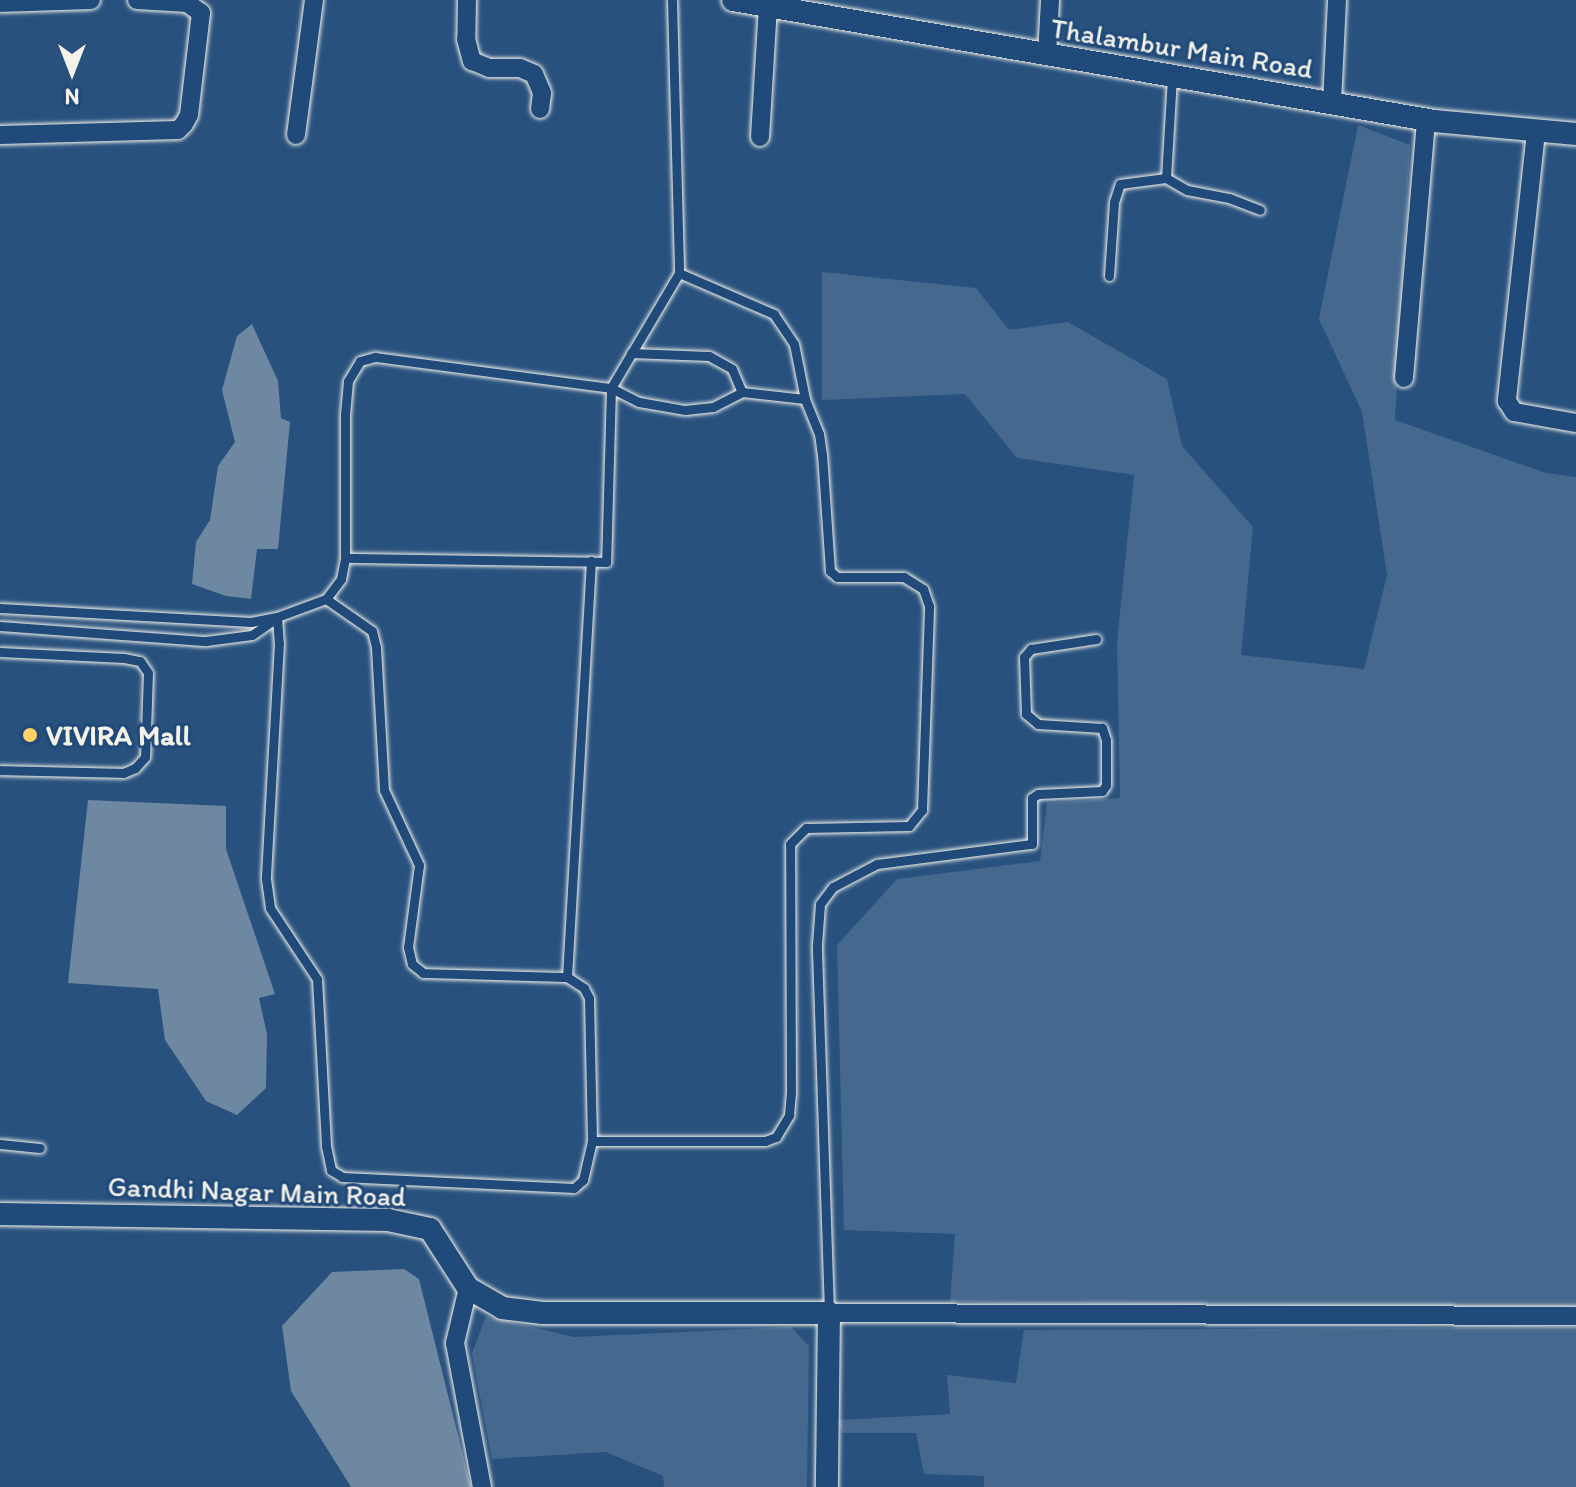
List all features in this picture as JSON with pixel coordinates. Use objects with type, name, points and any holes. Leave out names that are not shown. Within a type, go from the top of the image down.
[{"type":"street","points":[[0,3],[91,0]]},
{"type":"street","points":[[0,135],[178,130],[189,115],[201,13],[187,3],[137,0]]},
{"type":"street","points":[[296,135],[314,0]]},
{"type":"street","points":[[467,0],[466,39],[472,61],[489,68],[520,68],[534,74],[542,93],[540,109]]},
{"type":"street","name":"Thalambur Main Road","points":[[733,0],[1426,120],[1576,134]]},
{"type":"street","points":[[1047,56],[1050,0]]},
{"type":"street","points":[[1332,103],[1337,0]]},
{"type":"street","points":[[760,137],[768,6]]},
{"type":"street","points":[[1404,378],[1426,120]]},
{"type":"street","points":[[1536,132],[1507,401],[1514,412],[1576,423]]},
{"type":"street","name":"Gandhi Nagar Main Road","points":[[0,1214],[388,1220],[430,1229],[468,1288],[502,1308],[543,1313],[829,1313]]},
{"type":"street","points":[[468,1288],[455,1343],[482,1487]]},
{"type":"street","points":[[827,1487],[829,1313],[1576,1316]]},
{"type":"lane","points":[[345,558],[606,562],[611,388],[679,273],[672,0]]},
{"type":"lane","points":[[1166,178],[1172,77]]},
{"type":"lane","points":[[1109,276],[1114,202],[1120,184],[1166,178],[1187,190],[1229,198],[1260,210]]},
{"type":"lane","points":[[592,1141],[765,1141],[776,1137],[789,1115],[791,1094],[790,844],[806,828],[909,826],[922,810],[929,606],[923,589],[904,577],[837,577],[830,571],[819,434],[805,399],[794,344],[774,314],[679,273]]},
{"type":"lane","points":[[631,353],[709,356],[732,369],[742,392]]},
{"type":"lane","points":[[0,608],[235,622],[277,617],[326,599],[341,579],[345,558],[345,415],[348,381],[360,361],[375,357],[611,388],[639,402],[685,410],[713,407],[742,392],[805,399]]},
{"type":"lane","points":[[567,977],[591,561]]},
{"type":"lane","points":[[277,617],[279,643],[266,879],[270,908],[317,979],[326,1146],[331,1170],[342,1177],[574,1188],[583,1180],[592,1141],[589,998],[584,988],[567,977],[423,973],[412,964],[408,947],[419,865],[384,790],[376,647],[372,631],[326,599]]},
{"type":"lane","points":[[0,626],[206,641],[252,635],[277,617]]},
{"type":"lane","points":[[829,1313],[817,974],[820,904],[833,887],[877,864],[1032,844],[1032,798],[1038,794],[1102,791],[1106,785],[1106,740],[1102,728],[1038,724],[1026,714],[1024,657],[1031,649],[1096,639]]},
{"type":"lane","points":[[0,652],[124,658],[140,661],[148,673],[145,757],[135,768],[123,773],[0,770]]},
{"type":"lane","points":[[0,1144],[40,1148]]},
{"type":"shaded area","points":[[1358,125],[1410,145],[1395,420],[1546,473],[1576,477],[1576,1308],[950,1302],[955,1234],[844,1230],[837,945],[897,879],[1040,861],[1047,803],[1120,798],[1117,642],[1134,475],[1017,458],[965,394],[822,400],[822,272],[976,288],[1009,330],[1068,322],[1167,379],[1182,446],[1253,527],[1241,655],[1364,669],[1387,575],[1362,412],[1319,319]]},
{"type":"shaded area","points":[[252,324],[278,381],[281,418],[290,422],[278,549],[257,549],[251,599],[226,596],[192,584],[196,542],[210,520],[218,466],[235,442],[222,390],[237,336]]},
{"type":"shaded area","points":[[88,800],[226,806],[226,849],[275,994],[259,998],[267,1034],[266,1088],[237,1115],[206,1101],[165,1040],[158,989],[68,983]]},
{"type":"shaded area","points":[[404,1269],[419,1279],[471,1487],[351,1487],[291,1391],[282,1326],[332,1272]]},
{"type":"shaded area","points":[[486,1316],[574,1337],[791,1327],[809,1346],[807,1487],[664,1487],[663,1476],[606,1452],[492,1459],[472,1353]]},
{"type":"shaded area","points":[[1576,1327],[1576,1487],[984,1487],[984,1476],[924,1474],[916,1433],[842,1433],[838,1420],[950,1414],[947,1375],[1016,1383],[1024,1330]]},
{"type":"place","name":"VIVIRA Mall","points":[[30,735]]}]
